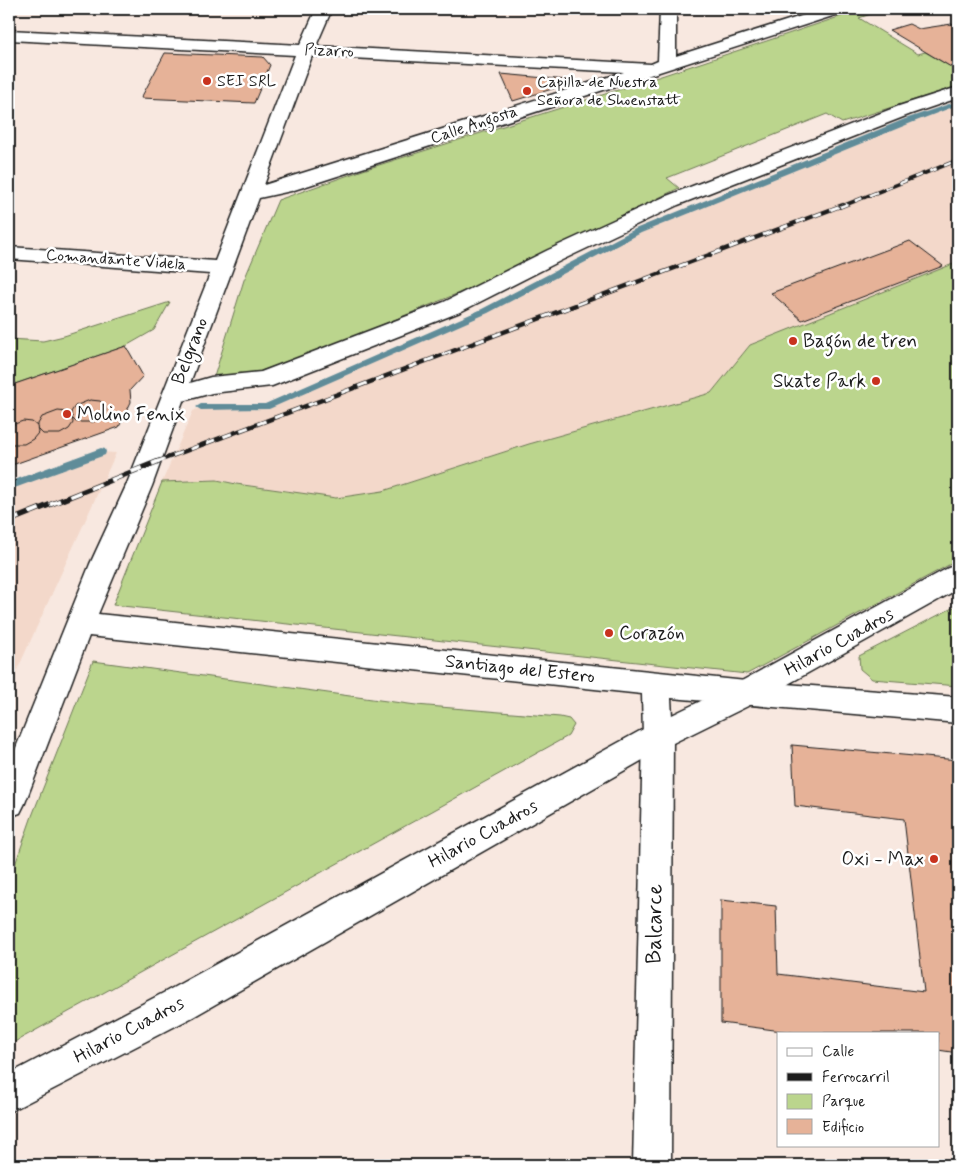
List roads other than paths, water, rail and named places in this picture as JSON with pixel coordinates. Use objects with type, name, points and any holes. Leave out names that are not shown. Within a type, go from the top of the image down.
[{"type":"street","name":"Belgrano","points":[[9,803],[104,564],[139,486],[306,50],[324,9]]},
{"type":"street","points":[[667,63],[668,9]]},
{"type":"street","name":"Calle Angosta","points":[[252,194],[284,187],[648,68],[839,9]]},
{"type":"street","name":"Pizarro","points":[[9,35],[648,68]]},
{"type":"street","points":[[173,396],[211,385],[264,380],[452,307],[555,255],[671,201],[905,110],[958,92]]},
{"type":"street","name":"Comandante Videla","points":[[9,253],[222,268]]},
{"type":"street","name":"Hilario Cuadros","points":[[9,1094],[180,1004],[658,736],[746,693],[958,576]]},
{"type":"street","name":"Santiago del Estero","points":[[81,624],[746,693],[958,710]]},
{"type":"street","name":"Balcarce","points":[[652,1165],[658,736],[656,684]]},
{"type":"waterway","points":[[201,407],[266,407],[485,311],[638,231],[908,121],[958,103]]},
{"type":"waterway","points":[[9,486],[101,452]]},
{"type":"railway","points":[[840,207],[958,160]]},
{"type":"railway","points":[[156,462],[843,205]]},
{"type":"railway","points":[[9,521],[159,461]]},
{"type":"place","name":"SEI SRL","points":[[207,81]]},
{"type":"place","name":"Capilla de Nuestra Señora de Shoenstatt","points":[[527,91]]},
{"type":"place","name":"Bagón de tren","points":[[793,341]]},
{"type":"place","name":"Skate Park","points":[[876,381]]},
{"type":"place","name":"Molino Fenix","points":[[67,414]]},
{"type":"place","name":"Corazón","points":[[609,633]]},
{"type":"place","name":"Oxi - Max","points":[[934,859]]}]
